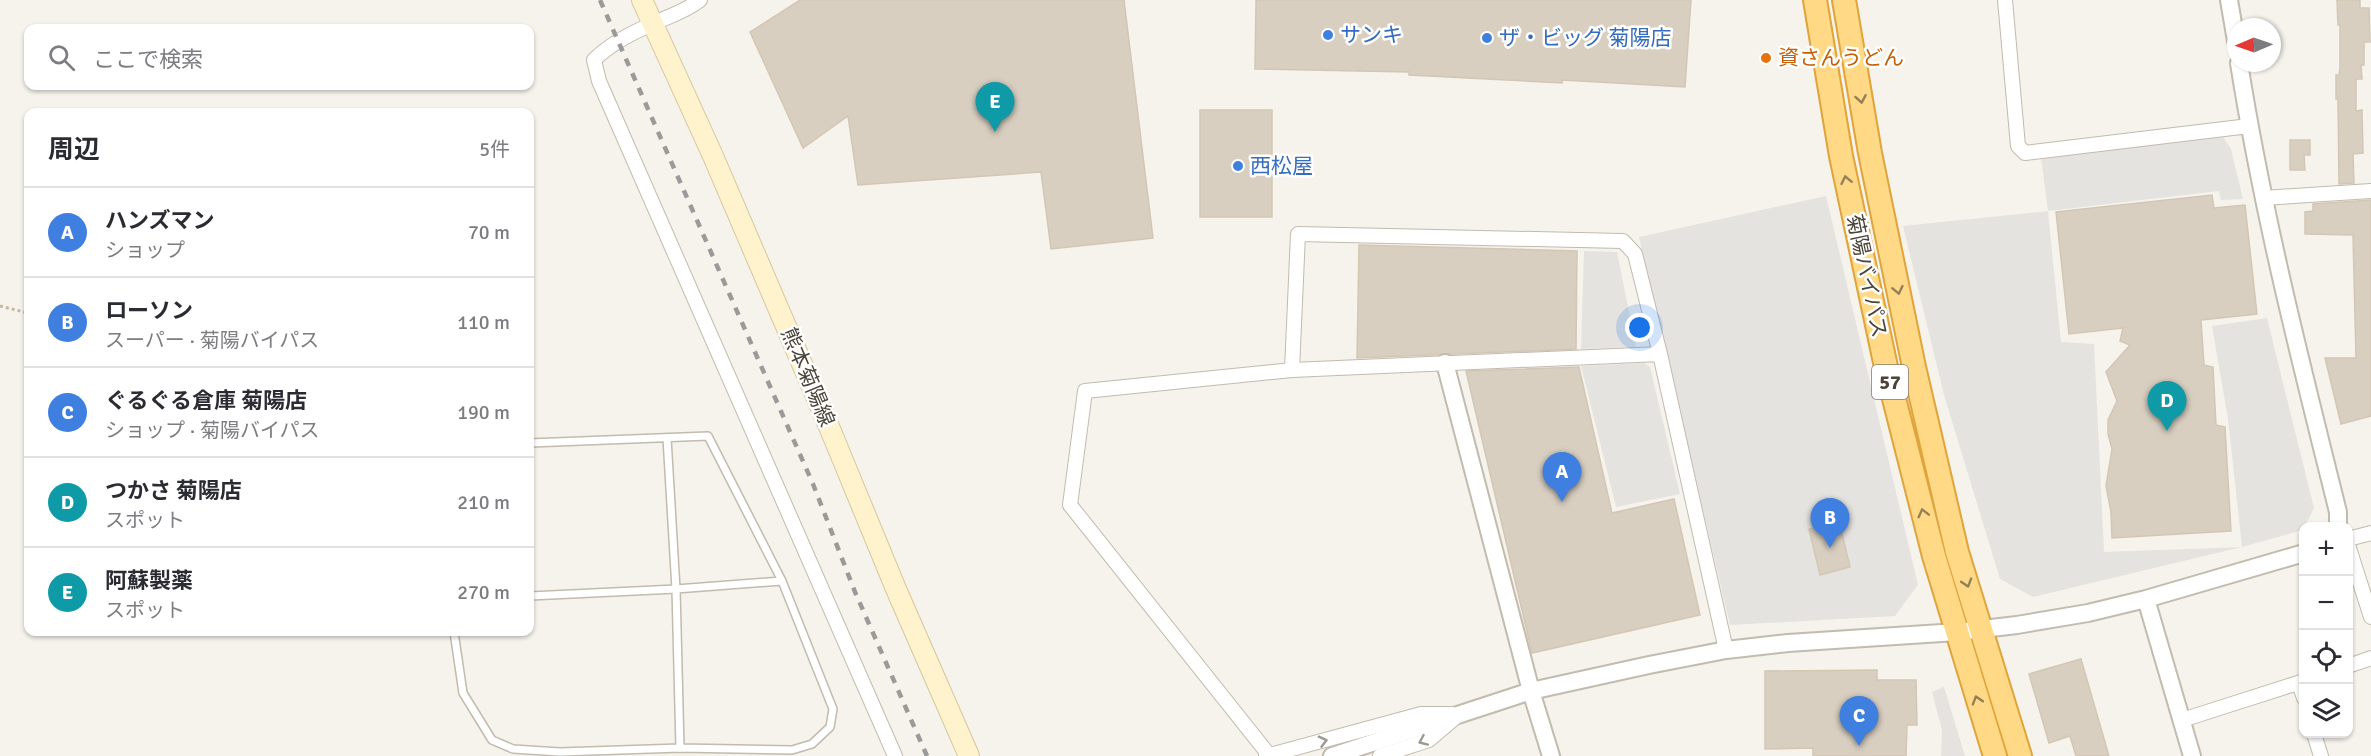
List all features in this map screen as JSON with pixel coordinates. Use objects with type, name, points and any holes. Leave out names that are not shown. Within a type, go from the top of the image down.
[{"type":"highway","name":"菊陽バイパス","points":[[1815,0],[1841,156],[1886,367],[1934,556],[1995,756]]},
{"type":"highway","name":"菊陽バイパス","points":[[1844,0],[1870,153],[1914,367],[1957,552],[2020,756]]},
{"type":"main road","name":"熊本菊陽線","points":[[642,0],[713,156],[969,756]]},
{"type":"street","points":[[700,0],[689,8],[608,46],[594,60],[599,81],[895,756]]},
{"type":"street","points":[[2005,0],[2018,146],[2025,153],[2249,126]]},
{"type":"street","points":[[2229,0],[2232,18]]},
{"type":"street","points":[[2240,72],[2263,198],[2288,312],[2338,512],[2338,522]]},
{"type":"street","points":[[2263,198],[2371,191]]},
{"type":"street","points":[[1292,370],[1298,234],[1623,241],[1635,254],[1660,354],[1726,650]]},
{"type":"street","points":[[1460,714],[1421,714],[1268,755],[1070,505],[1085,391],[1292,370],[1660,354]]},
{"type":"street","points":[[1445,363],[1531,691],[1551,756]]},
{"type":"street","points":[[2353,538],[2371,533]]},
{"type":"street","points":[[1332,756],[1531,691],[1726,650],[1788,643],[1981,630],[2088,613],[2146,599],[2299,554]]},
{"type":"street","points":[[2353,558],[2371,617]]},
{"type":"street","points":[[2146,599],[2193,756]]},
{"type":"street","points":[[2353,665],[2371,658]]},
{"type":"street","points":[[2182,720],[2299,683]]},
{"type":"street","points":[[1388,755],[1429,740],[1460,714]]},
{"type":"street","points":[[2315,738],[2321,756]]},
{"type":"lane","points":[[455,636],[462,693],[492,740],[513,749],[560,754],[680,748],[792,750],[812,744],[830,727],[833,709],[782,581],[708,436],[534,443]]},
{"type":"lane","points":[[667,438],[676,589],[680,748]]},
{"type":"lane","points":[[534,596],[782,581]]},
{"type":"path","points":[[0,306],[24,312]]},
{"type":"shaded area","points":[[2223,137],[2231,149],[2243,199],[2221,200],[2219,191],[2048,211],[2041,158]]},
{"type":"shaded area","points":[[1826,196],[1918,585],[1895,616],[1730,625],[1639,237]]},
{"type":"shaded area","points":[[2048,211],[2061,342],[2094,344],[2104,552],[2242,547],[2033,597],[2000,579],[1944,395],[1903,226]]},
{"type":"shaded area","points":[[1584,251],[1617,252],[1636,347],[1581,349]]},
{"type":"shaded area","points":[[2267,318],[2314,508],[2307,522],[2299,522],[2299,531],[2242,547],[2228,419],[2212,326]]},
{"type":"shaded area","points":[[1644,363],[1650,367],[1680,494],[1616,507],[1581,366]]},
{"type":"shaded area","points":[[1944,687],[1965,756],[1941,756],[1942,730],[1932,692]]},
{"type":"building","points":[[800,0],[1124,0],[1153,238],[1051,249],[1041,172],[858,185],[848,116],[803,148],[750,32]]},
{"type":"building","points":[[1256,0],[1691,0],[1685,87],[1409,75],[1409,72],[1255,69]]},
{"type":"building","points":[[2337,0],[2360,0],[2360,8],[2369,8],[2370,42],[2364,42],[2362,79],[2356,79],[2356,111],[2362,110],[2363,153],[2353,154],[2354,183],[2339,184],[2336,75],[2339,75],[2340,68],[2340,25],[2338,25]]},
{"type":"building","points":[[1200,110],[1272,110],[1272,217],[1200,217]]},
{"type":"building","points":[[2290,140],[2310,140],[2310,155],[2304,155],[2305,170],[2290,170]]},
{"type":"building","points":[[2212,195],[2214,208],[2245,205],[2257,314],[2201,320],[2204,365],[2213,367],[2216,425],[2225,427],[2231,531],[2112,538],[2111,512],[2106,486],[2112,449],[2108,434],[2108,420],[2117,401],[2106,372],[2130,345],[2120,341],[2123,328],[2069,334],[2056,212]]},
{"type":"building","points":[[2371,200],[2371,416],[2341,424],[2325,358],[2356,358],[2353,235],[2305,234],[2305,212],[2313,211],[2313,204]]},
{"type":"building","points":[[1359,245],[1577,251],[1576,349],[1357,358]]},
{"type":"building","points":[[1579,367],[1612,513],[1674,499],[1700,615],[1532,653],[1466,371]]},
{"type":"building","points":[[1839,521],[1850,567],[1820,575],[1809,529]]},
{"type":"building","points":[[2081,659],[2109,756],[2076,756],[2070,736],[2049,743],[2029,674]]},
{"type":"building","points":[[1877,670],[1877,680],[1916,680],[1917,725],[1907,725],[1906,756],[1813,756],[1813,748],[1765,749],[1765,671]]},
{"type":"railway","points":[[600,0],[813,484],[855,592],[927,756]]},
{"type":"place","name":"サンキ","points":[[1328,35]]},
{"type":"place","name":"ザ・ビッグ 菊陽店","points":[[1487,38]]},
{"type":"place","name":"資さんうどん","points":[[1766,58]]},
{"type":"place","name":"阿蘇製薬","points":[[995,132]]},
{"type":"place","name":"西松屋","points":[[1238,166]]},
{"type":"place","name":"つかさ 菊陽店","points":[[2167,431]]},
{"type":"place","name":"ハンズマン","points":[[1562,502]]},
{"type":"place","name":"ローソン","points":[[1830,548]]},
{"type":"place","name":"ぐるぐる倉庫 菊陽店","points":[[1859,746]]}]
